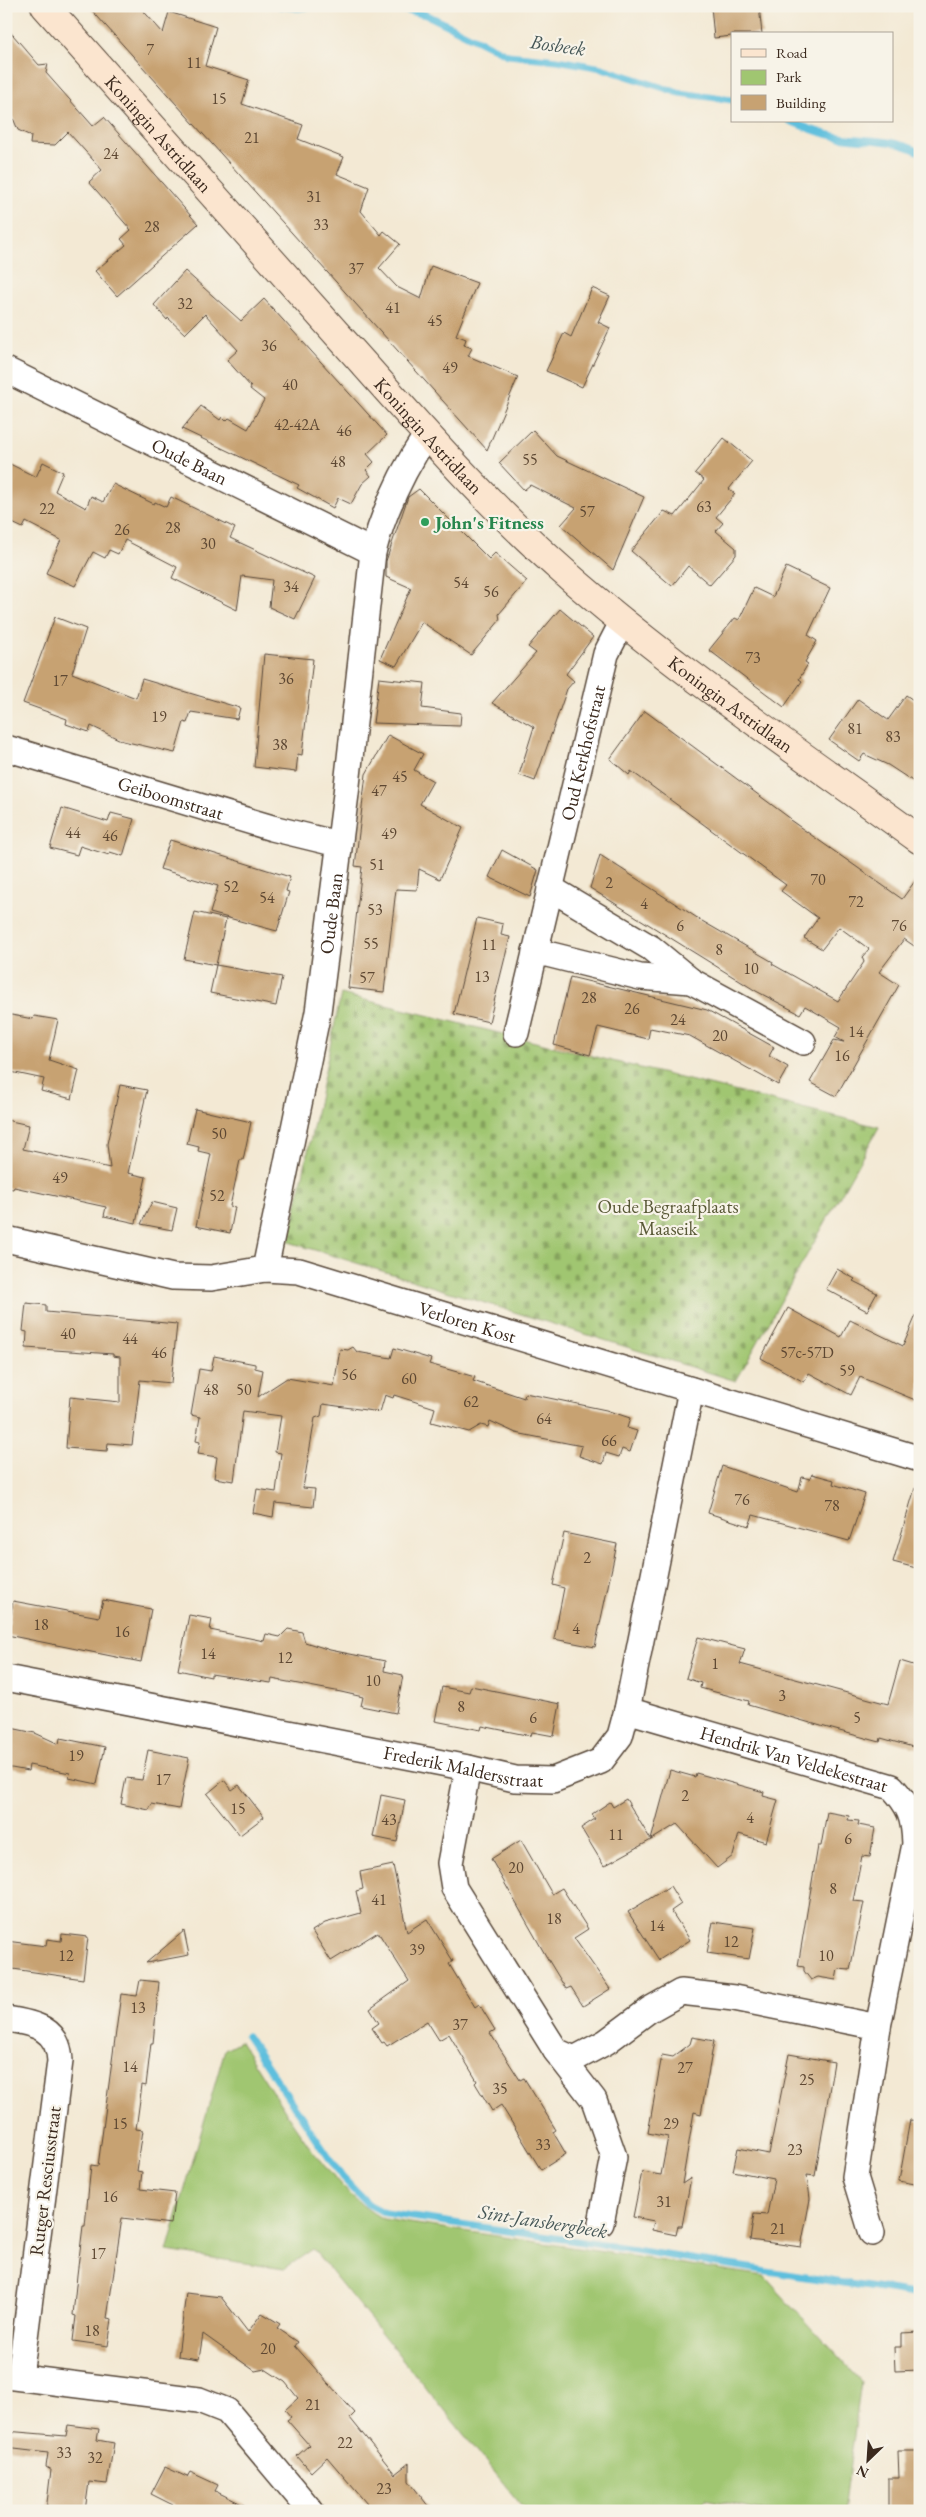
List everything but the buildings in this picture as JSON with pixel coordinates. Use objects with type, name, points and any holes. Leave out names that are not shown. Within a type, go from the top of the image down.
[{"type":"main road","name":"Koningin Astridlaan","points":[[45,6],[427,434],[498,510],[564,572],[702,683],[920,840]]},
{"type":"street","name":"Oude Baan","points":[[6,370],[373,552]]},
{"type":"street","name":"Oude Baan","points":[[265,1269],[318,1012],[338,844],[346,794],[373,552],[380,526],[396,490],[427,434]]},
{"type":"street","name":"Oud Kerkhofstraat","points":[[516,1033],[606,654],[623,621]]},
{"type":"street","name":"Geiboomstraat","points":[[6,748],[272,828],[338,844]]},
{"type":"street","points":[[550,888],[651,948],[691,981],[803,1042]]},
{"type":"street","points":[[536,951],[640,977],[691,981]]},
{"type":"street","name":"Verloren Kost","points":[[6,1239],[174,1277],[211,1278],[265,1269],[298,1271],[920,1459]]},
{"type":"street","name":"Frederik Maldersstraat","points":[[6,1678],[468,1768],[515,1779],[553,1780],[601,1760],[620,1736],[691,1390]]},
{"type":"street","name":"Hendrik Van Veldekestraat","points":[[626,1710],[892,1787],[908,1804],[914,1825],[915,1844],[878,2027],[855,2177],[872,2233]]},
{"type":"street","points":[[468,1768],[450,1863],[454,1888],[556,2051],[594,2100],[614,2158],[601,2223]]},
{"type":"street","points":[[556,2051],[574,2059],[606,2042],[648,2010],[681,1992],[734,1998],[878,2027]]},
{"type":"street","name":"Rutger Resciusstraat","points":[[6,2018],[29,2022],[48,2032],[59,2046],[60,2061],[13,2377],[199,2400],[227,2411],[311,2511]]},
{"type":"green space","name":"Oude Begraafplaats Maaseik","points":[[341,994],[879,1127],[736,1381],[289,1242]]},
{"type":"green space","points":[[240,2041],[286,2113],[323,2164],[362,2205],[383,2219],[764,2276],[861,2381],[844,2511],[766,2511],[705,2498],[693,2511],[526,2511],[313,2249],[284,2269],[167,2251],[225,2049]]},
{"type":"waterway","name":"Bosbeek","points":[[280,6],[298,8],[320,6]]},
{"type":"waterway","name":"Bosbeek","points":[[385,6],[427,15],[508,55],[557,60],[602,68],[679,93],[731,100]]},
{"type":"waterway","name":"Bosbeek","points":[[792,122],[833,136],[889,142],[920,152]]},
{"type":"waterway","name":"Sint-Jansbergbeek","points":[[247,2036],[342,2177],[368,2204],[385,2213],[920,2295]]},
{"type":"place","name":"John's Fitness","points":[[425,522]]}]
